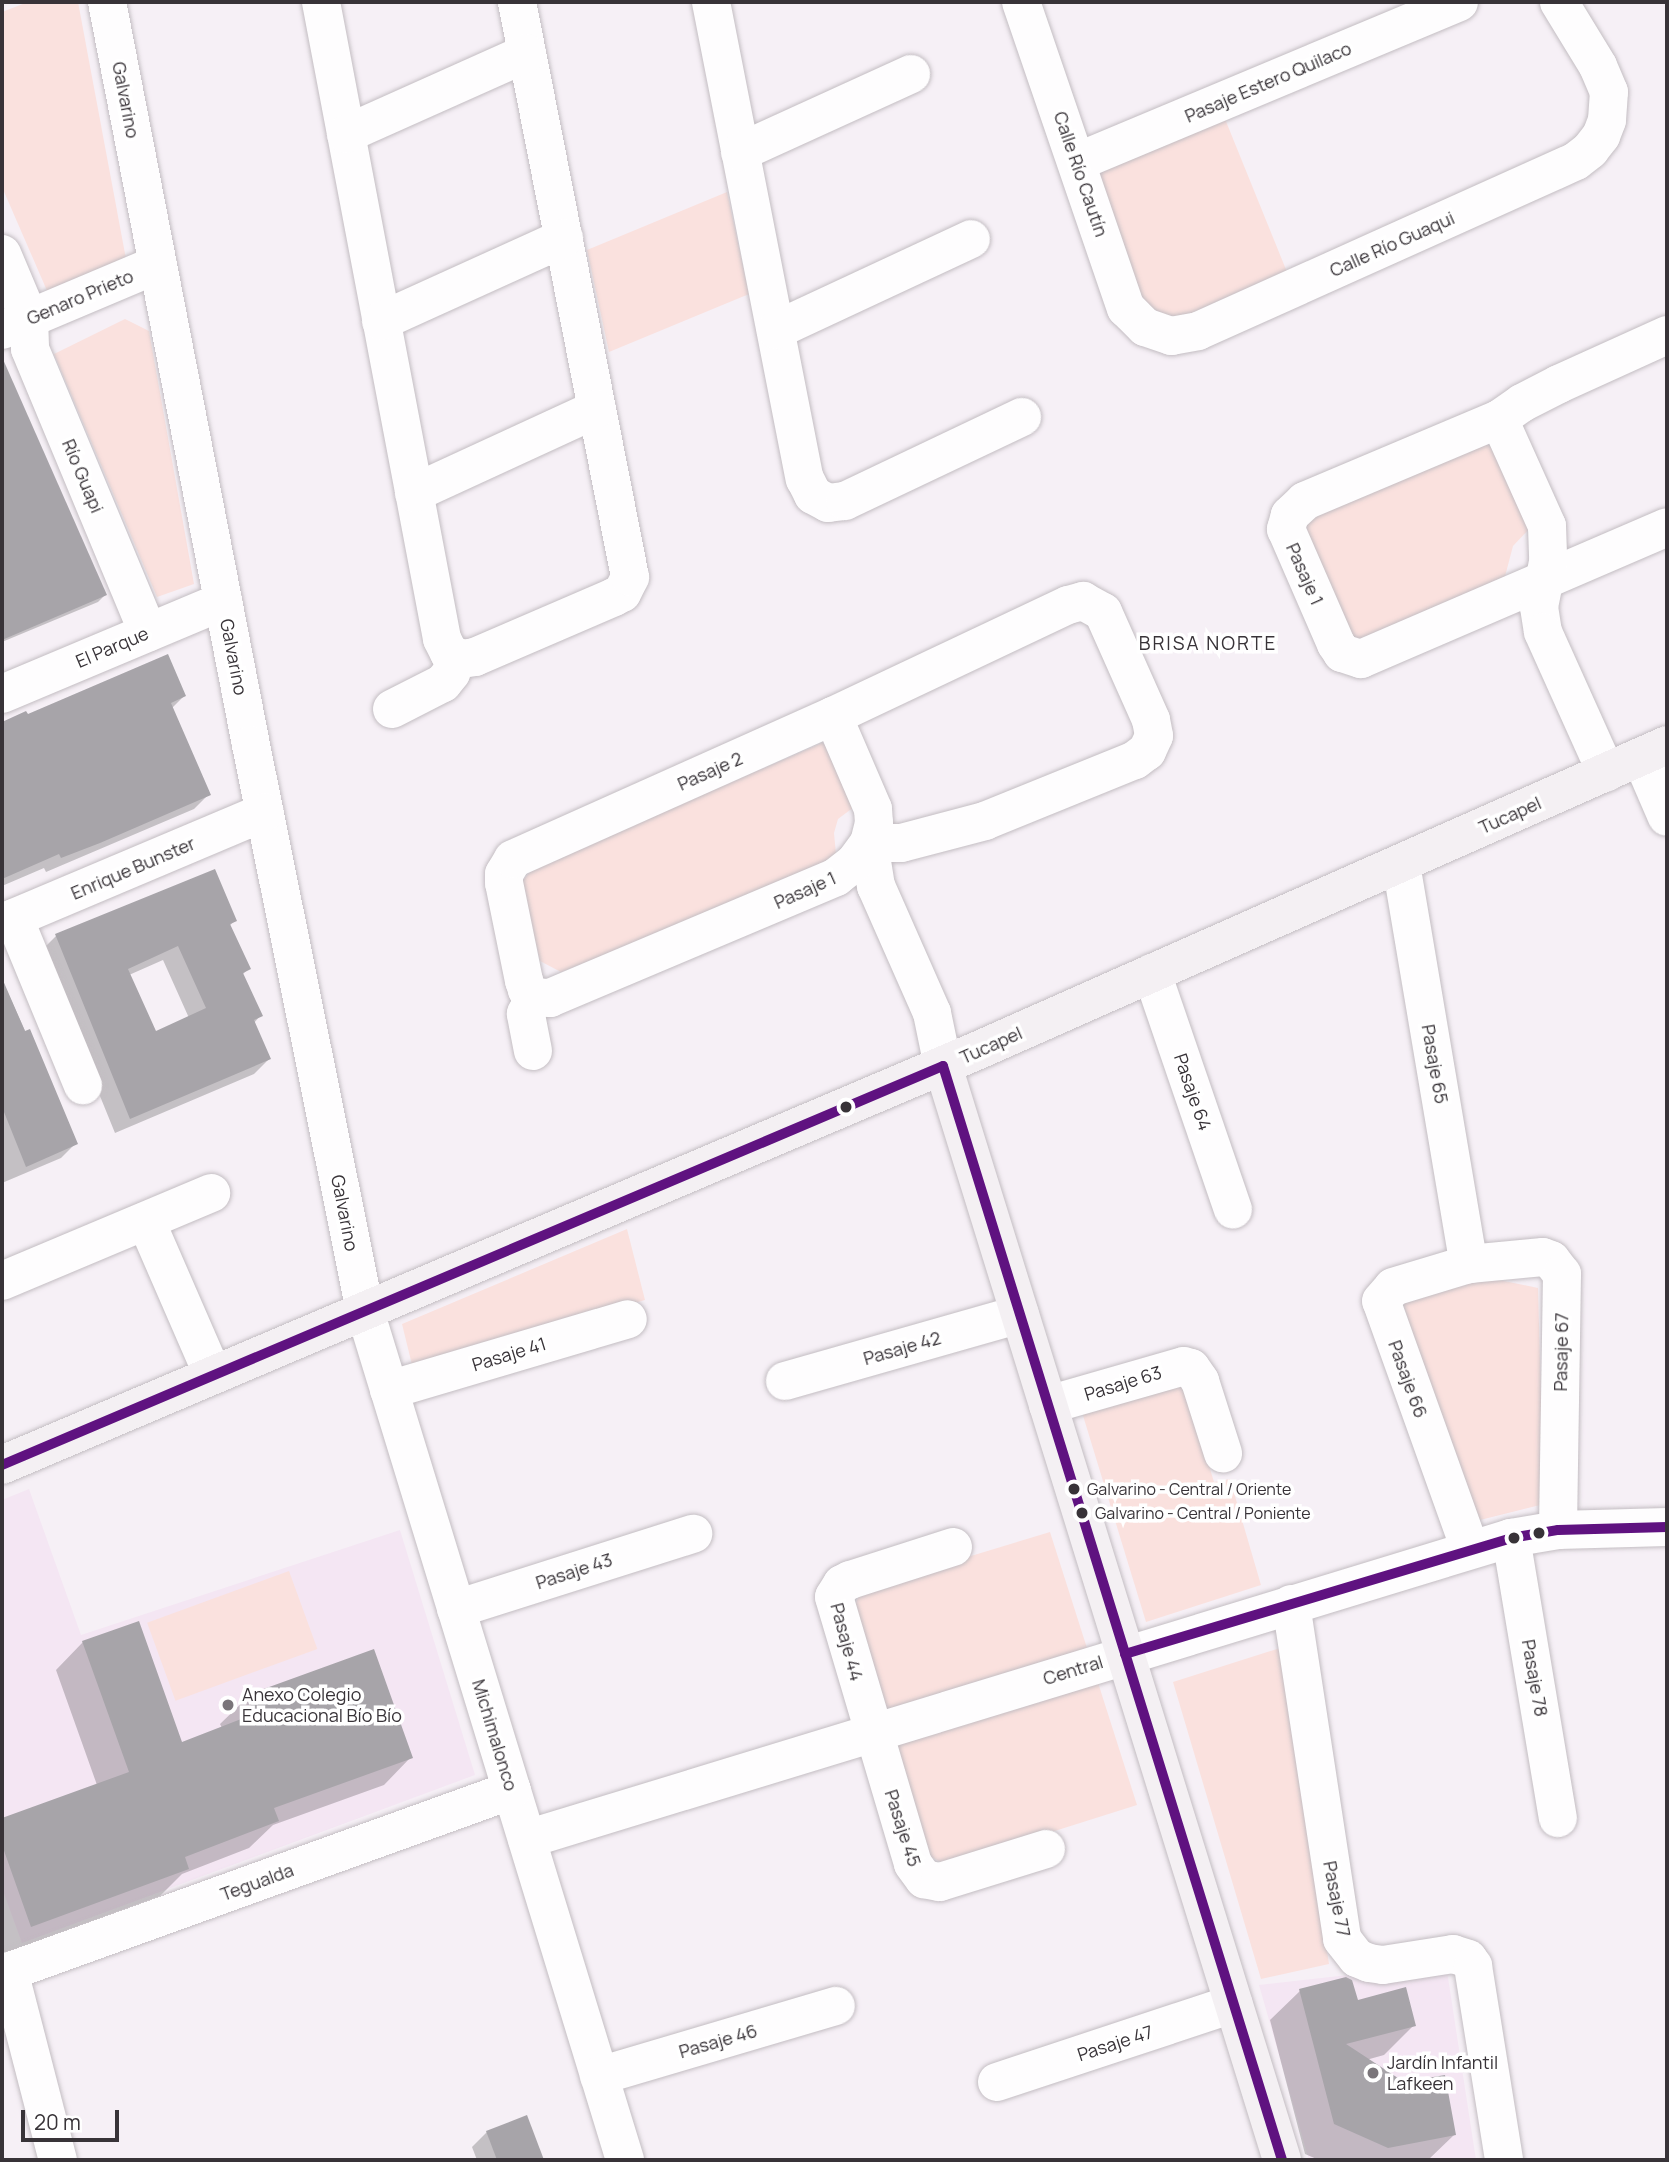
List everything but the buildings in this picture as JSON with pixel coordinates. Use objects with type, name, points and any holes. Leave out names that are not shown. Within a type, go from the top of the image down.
[{"type":"main road","name":"Tucapel","points":[[2,1465],[943,1066],[1654,751]]},
{"type":"main road","points":[[943,1066],[1282,2160]]},
{"type":"street","name":"Galvarino","points":[[107,2],[365,1311]]},
{"type":"street","points":[[321,2],[442,639],[449,653],[455,657],[475,657],[614,597],[628,585],[629,569],[517,2]]},
{"type":"street","points":[[711,2],[805,479],[813,495],[820,500],[845,502],[1022,417]]},
{"type":"street","name":"Calle Río Cautín","points":[[1021,2],[1126,309],[1145,327],[1158,333]]},
{"type":"street","name":"Pasaje Estero Quilaco","points":[[1077,163],[1460,2]]},
{"type":"street","name":"Calle Río Guaqui","points":[[1158,333],[1185,335],[1198,331],[1576,161],[1601,136],[1608,120],[1609,92],[1605,78],[1559,2]]},
{"type":"street","points":[[346,134],[527,53]]},
{"type":"street","points":[[740,152],[911,74]]},
{"type":"street","points":[[381,320],[564,238]]},
{"type":"street","points":[[776,330],[971,239]]},
{"type":"street","name":"Río Guapi","points":[[2,254],[15,324],[30,349],[148,632]]},
{"type":"street","name":"Genaro Prieto","points":[[15,324],[158,264]]},
{"type":"street","name":"Pasaje 1","points":[[1667,335],[1559,384],[1522,403],[1499,419],[1305,501],[1290,514],[1288,537],[1336,644],[1351,658],[1371,657],[1667,527]]},
{"type":"street","points":[[414,493],[597,409]]},
{"type":"street","points":[[1499,419],[1547,526],[1549,553],[1539,607],[1543,632],[1606,772]]},
{"type":"street","name":"El Parque","points":[[2,694],[223,601]]},
{"type":"street","name":"Pasaje 2","points":[[534,997],[527,990],[524,981],[505,883],[504,874],[513,859],[834,716],[1068,604],[1091,603],[1108,619],[1151,720],[1154,736],[1147,751],[1135,760],[985,821],[901,843],[869,843]]},
{"type":"street","points":[[392,709],[443,683],[451,673],[455,657]]},
{"type":"street","points":[[834,716],[873,809],[874,823],[869,843],[876,886],[932,1013],[943,1066]]},
{"type":"street","points":[[1654,751],[1667,817]]},
{"type":"street","name":"Enrique Bunster","points":[[8,921],[265,812]]},
{"type":"street","name":"Pasaje 1","points":[[534,997],[550,998],[836,877],[855,862],[869,843]]},
{"type":"street","name":"Pasaje 65","points":[[1401,864],[1469,1264]]},
{"type":"street","points":[[8,921],[83,1085]]},
{"type":"street","name":"Pasaje 64","points":[[1152,973],[1233,1210]]},
{"type":"street","points":[[533,1051],[526,1014],[534,997]]},
{"type":"street","points":[[2,1281],[211,1193]]},
{"type":"street","points":[[145,1221],[213,1375]]},
{"type":"street","name":"Pasaje 67","points":[[1469,1264],[1543,1257],[1551,1260],[1562,1274],[1558,1530]]},
{"type":"street","name":"Pasaje 66","points":[[1469,1264],[1392,1287],[1381,1301],[1470,1549]]},
{"type":"street","name":"Michimalonco","points":[[365,1311],[625,2160]]},
{"type":"street","name":"Pasaje 42","points":[[785,1381],[1020,1314]]},
{"type":"street","name":"Pasaje 41","points":[[389,1390],[628,1318]]},
{"type":"street","name":"Pasaje 63","points":[[1048,1405],[1184,1366],[1191,1368],[1200,1381],[1223,1453]]},
{"type":"street","name":"Central","points":[[527,1839],[1470,1549],[1558,1530],[1667,1527]]},
{"type":"street","name":"Pasaje 43","points":[[456,1609],[693,1534]]},
{"type":"street","name":"Pasaje 78","points":[[1511,1538],[1558,1818]]},
{"type":"street","name":"Pasaje 44","points":[[873,1733],[834,1604],[836,1591],[850,1580],[953,1547]]},
{"type":"street","name":"Pasaje 77","points":[[1291,1604],[1342,1939],[1357,1958],[1369,1964],[1382,1965],[1453,1954],[1468,1959],[1475,1973],[1503,2160]]},
{"type":"street","name":"Pasaje 45","points":[[873,1733],[913,1864],[924,1879],[940,1882],[1046,1849]]},
{"type":"street","name":"Tegualda","points":[[5,1973],[512,1790]]},
{"type":"street","points":[[5,1973],[58,2160]]},
{"type":"street","name":"Pasaje 47","points":[[997,2082],[1233,2004]]},
{"type":"street","name":"Pasaje 46","points":[[599,2076],[836,2006]]},
{"type":"shaded area","points":[[28,2],[78,2],[126,259],[48,293],[2,187],[2,12]]},
{"type":"shaded area","points":[[1223,114],[1287,272],[1182,318],[1166,319],[1144,302],[1127,270],[1095,171]]},
{"type":"shaded area","points":[[727,192],[749,294],[609,352],[587,250]]},
{"type":"shaded area","points":[[125,319],[149,331],[194,584],[157,597],[54,354]]},
{"type":"shaded area","points":[[1472,441],[1494,447],[1533,525],[1513,546],[1503,584],[1367,647],[1348,637],[1303,532],[1307,514]]},
{"type":"shaded area","points":[[822,743],[837,750],[858,804],[838,819],[834,833],[837,865],[561,972],[540,961],[521,883],[533,868]]},
{"type":"shaded area","points":[[627,1229],[645,1300],[413,1369],[402,1324]]},
{"type":"shaded area","points":[[1475,1275],[1538,1288],[1544,1504],[1472,1522],[1403,1304]]},
{"type":"shaded area","points":[[1183,1379],[1214,1482],[1230,1479],[1261,1585],[1146,1622],[1081,1409]]},
{"type":"shaded area","name":"Anexo Colegio Educacional Bío Bío","points":[[29,1489],[81,1635],[400,1530],[475,1775],[22,1943],[2,1888],[2,1500]]},
{"type":"shaded area","points":[[1050,1532],[1137,1805],[947,1865],[923,1853],[852,1612],[862,1589]]},
{"type":"shaded area","points":[[289,1571],[317,1649],[175,1701],[147,1623]]},
{"type":"shaded area","points":[[1280,1648],[1329,1964],[1261,1979],[1173,1682]]},
{"type":"shaded area","name":"Jardín Infantil Lafkeen","points":[[1446,1964],[1476,2160],[1309,2160],[1259,1985]]},
{"type":"transit line","points":[[2,1465],[943,1066],[1282,2160]]},
{"type":"transit line","points":[[1125,1654],[1511,1538],[1558,1530],[1667,1527]]},
{"type":"place","name":"Galvarino - Central / Oriente","points":[[1074,1489]]},
{"type":"place","name":"Galvarino - Central / Poniente","points":[[1082,1513]]},
{"type":"place","name":"Anexo Colegio Educacional Bío Bío","points":[[228,1705]]},
{"type":"place","name":"Jardín Infantil Lafkeen","points":[[1373,2073]]},
{"type":"district","name":"BRISA NORTE","points":[[1208,644]]}]
